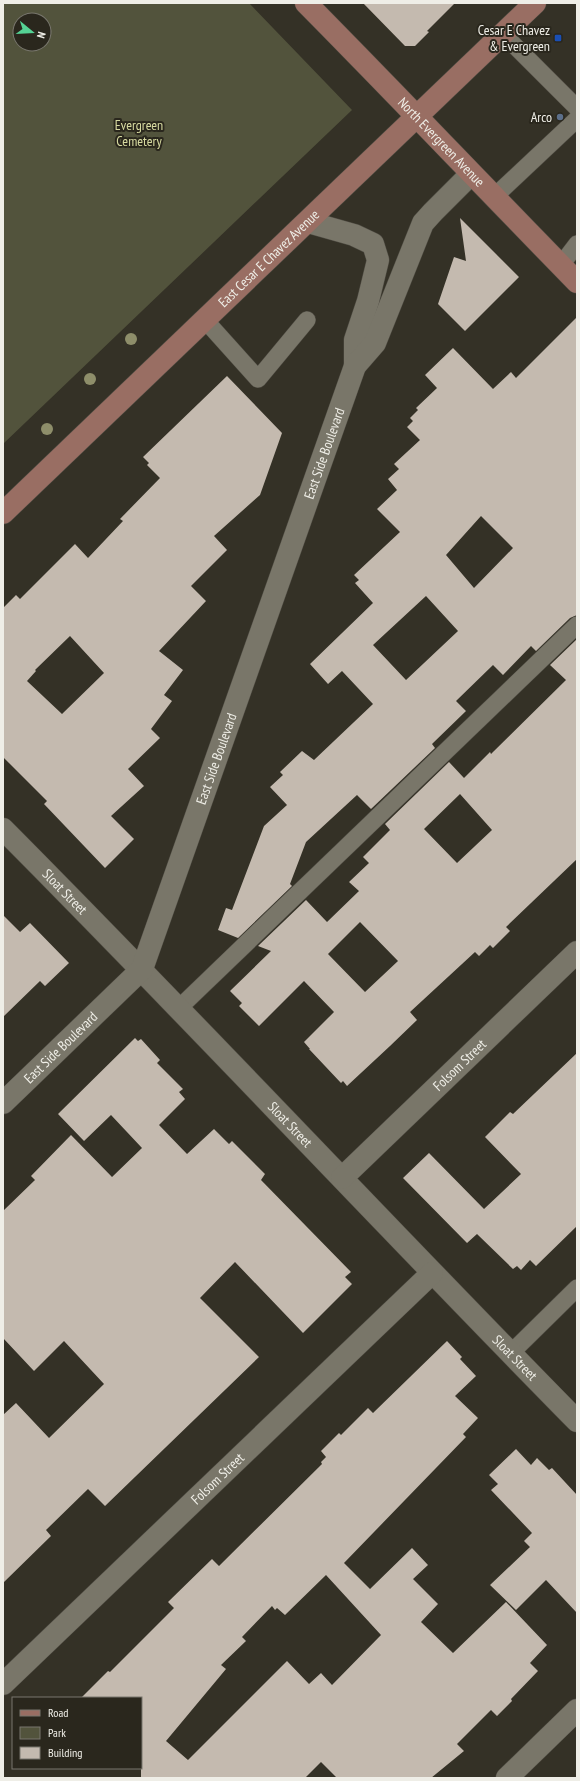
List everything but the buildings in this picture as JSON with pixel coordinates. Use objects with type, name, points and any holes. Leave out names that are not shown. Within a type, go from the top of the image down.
[{"type":"main road","name":"North Evergreen Avenue","points":[[306,3],[418,116],[471,174],[577,282]]},
{"type":"main road","name":"East Cesar E Chavez Avenue","points":[[3,513],[535,3]]},
{"type":"street","name":"East Side Boulevard","points":[[3,1103],[142,969],[356,366],[375,343],[423,223],[471,174]]},
{"type":"street","name":"East Side Boulevard","points":[[308,222],[354,235],[373,244],[378,260],[368,302],[355,340],[356,366]]},
{"type":"street","name":"Sloat Street","points":[[3,829],[142,969],[432,1273],[577,1421]]},
{"type":"street","name":"Folsom Street","points":[[342,1178],[577,952]]},
{"type":"street","name":"Folsom Street","points":[[3,1684],[432,1273]]},
{"type":"street","points":[[507,1778],[577,1710]]},
{"type":"lane","points":[[503,34],[577,108]]},
{"type":"lane","points":[[494,197],[577,119]]},
{"type":"lane","points":[[561,265],[577,244]]},
{"type":"lane","points":[[205,320],[258,378],[307,320]]},
{"type":"lane","points":[[179,1008],[577,625]]},
{"type":"lane","points":[[511,1353],[577,1288]]},
{"type":"green space","name":"Evergreen Cemetery","points":[[3,3],[249,3],[352,110],[3,444]]},
{"type":"place","name":"Cesar E Chavez & Evergreen","points":[[558,38]]},
{"type":"place","name":"Arco","points":[[560,117]]}]
